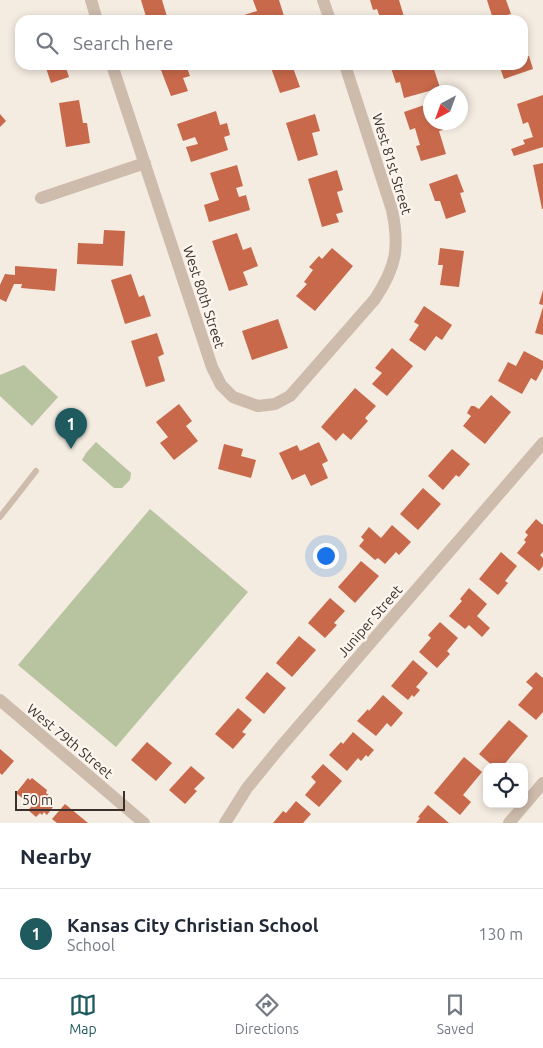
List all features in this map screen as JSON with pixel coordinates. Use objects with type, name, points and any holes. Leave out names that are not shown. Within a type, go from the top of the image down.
[{"type":"street","points":[[91,0],[96,15]]},
{"type":"street","points":[[323,0],[328,15]]},
{"type":"street","name":"West 80th Street","points":[[114,70],[212,367],[221,385],[234,398],[258,406],[270,404]]},
{"type":"street","name":"West 81st Street","points":[[270,404],[275,404],[290,396],[310,374],[375,299],[386,282],[393,266],[397,233],[392,210],[347,70]]},
{"type":"street","points":[[41,198],[145,163]]},
{"type":"street","name":"Juniper Street","points":[[225,823],[247,788],[278,750],[543,443]]},
{"type":"street","name":"West 79th Street","points":[[0,700],[144,823]]},
{"type":"street","points":[[509,823],[543,783]]},
{"type":"lane","points":[[0,517],[36,472]]},
{"type":"green space","points":[[24,365],[58,397],[32,426],[0,396],[0,375]]},
{"type":"green space","points":[[96,442],[131,473],[130,480],[122,488],[114,488],[82,460]]},
{"type":"green space","points":[[150,509],[248,592],[116,747],[18,665]]},
{"type":"building","points":[[141,0],[162,0],[166,15],[146,15]]},
{"type":"building","points":[[253,0],[279,0],[284,15],[244,15],[257,11]]},
{"type":"building","points":[[370,0],[399,0],[404,15],[379,15],[377,9],[373,10]]},
{"type":"building","points":[[487,0],[506,0],[511,14],[492,15]]},
{"type":"building","points":[[529,56],[533,69],[504,79],[501,70],[528,70]]},
{"type":"building","points":[[47,70],[67,70],[69,77],[51,83]]},
{"type":"building","points":[[161,70],[188,70],[190,76],[183,78],[188,91],[171,96]]},
{"type":"building","points":[[272,70],[294,70],[300,87],[280,93]]},
{"type":"building","points":[[392,70],[434,70],[439,85],[423,85],[423,93],[404,98],[400,82],[396,83]]},
{"type":"building","points":[[543,95],[543,147],[514,156],[511,149],[525,144],[523,140],[533,137],[528,122],[523,124],[517,104]]},
{"type":"building","points":[[79,100],[83,123],[87,123],[90,143],[66,147],[59,103]]},
{"type":"building","points":[[423,105],[423,130],[443,130],[439,131],[446,154],[421,161],[416,146],[420,145],[415,128],[410,130],[404,112]]},
{"type":"building","points":[[216,111],[220,125],[227,123],[230,135],[224,137],[228,150],[191,162],[186,147],[198,144],[195,137],[183,141],[177,124]]},
{"type":"building","points":[[0,114],[6,121],[0,127]]},
{"type":"building","points":[[315,114],[320,131],[312,133],[318,155],[298,161],[286,123]]},
{"type":"building","points":[[543,163],[543,209],[542,209],[533,165]]},
{"type":"building","points":[[237,165],[243,186],[236,188],[239,197],[246,195],[250,210],[209,222],[204,205],[219,200],[210,173]]},
{"type":"building","points":[[337,170],[343,190],[337,192],[343,212],[336,214],[339,222],[322,227],[308,179]]},
{"type":"building","points":[[457,174],[464,192],[460,193],[466,212],[446,219],[440,201],[435,201],[429,184]]},
{"type":"building","points":[[104,230],[125,231],[123,266],[77,264],[78,243],[103,244]]},
{"type":"building","points":[[237,233],[243,250],[251,247],[258,266],[243,272],[248,285],[229,291],[212,241]]},
{"type":"building","points":[[332,248],[353,266],[315,311],[296,296],[307,284],[304,282],[313,270],[309,267],[319,256],[322,259]]},
{"type":"building","points":[[440,248],[464,251],[459,287],[440,285],[443,265],[438,265]]},
{"type":"building","points":[[15,266],[57,269],[55,291],[21,288],[22,284],[14,284],[6,302],[0,299],[0,285],[5,274],[15,275]]},
{"type":"building","points":[[131,274],[139,297],[144,295],[151,316],[125,324],[111,280]]},
{"type":"building","points":[[543,290],[543,305],[539,304]]},
{"type":"building","points":[[424,306],[452,325],[442,340],[436,336],[425,351],[409,340],[419,325],[414,322]]},
{"type":"building","points":[[543,307],[543,335],[535,333]]},
{"type":"building","points":[[278,319],[288,348],[252,360],[242,331]]},
{"type":"building","points":[[157,333],[164,354],[158,357],[165,381],[146,387],[131,341]]},
{"type":"building","points":[[392,348],[413,366],[387,396],[372,384],[382,373],[375,368]]},
{"type":"building","points":[[524,351],[543,361],[543,368],[536,381],[531,378],[522,394],[498,381],[508,362],[516,366]]},
{"type":"building","points":[[355,388],[376,406],[365,418],[368,421],[351,440],[343,433],[336,441],[321,427]]},
{"type":"building","points":[[491,395],[511,412],[485,444],[463,426],[471,416],[467,413],[471,406],[479,409]]},
{"type":"building","points":[[179,404],[192,421],[186,426],[198,441],[174,460],[160,443],[168,437],[156,422]]},
{"type":"building","points":[[319,442],[328,461],[322,464],[328,478],[311,486],[305,474],[292,480],[279,453],[297,445],[300,451]]},
{"type":"building","points":[[224,444],[243,449],[241,456],[256,460],[251,478],[218,469]]},
{"type":"building","points":[[452,449],[470,464],[459,477],[456,475],[443,490],[428,476]]},
{"type":"building","points":[[423,488],[441,504],[418,530],[400,514]]},
{"type":"building","points":[[536,519],[543,525],[543,552],[540,555],[543,558],[543,566],[539,571],[517,553],[526,542],[524,540],[528,535],[525,532]]},
{"type":"building","points":[[392,525],[411,542],[399,555],[396,552],[385,564],[378,558],[375,560],[359,546],[364,540],[361,537],[369,527],[381,538]]},
{"type":"building","points":[[501,552],[517,566],[505,581],[508,583],[498,595],[479,579]]},
{"type":"building","points":[[361,561],[379,576],[355,603],[338,587]]},
{"type":"building","points":[[469,588],[487,604],[477,616],[490,628],[482,637],[469,625],[465,629],[449,616],[462,601],[460,599]]},
{"type":"building","points":[[330,598],[345,611],[334,623],[337,625],[325,638],[308,623]]},
{"type":"building","points":[[440,622],[458,638],[447,651],[450,654],[437,668],[419,652],[431,638],[428,635]]},
{"type":"building","points":[[299,636],[316,650],[292,677],[276,663]]},
{"type":"building","points":[[413,660],[428,673],[416,687],[420,690],[414,697],[412,695],[408,700],[391,686]]},
{"type":"building","points":[[267,672],[286,688],[264,714],[245,698]]},
{"type":"building","points":[[536,672],[543,678],[543,712],[536,720],[518,705],[533,688],[526,682]]},
{"type":"building","points":[[383,695],[403,713],[391,727],[387,723],[376,736],[357,721]]},
{"type":"building","points":[[238,708],[252,720],[242,732],[246,734],[233,749],[215,734]]},
{"type":"building","points":[[509,720],[528,736],[505,763],[489,763],[479,754]]},
{"type":"building","points":[[353,732],[374,750],[361,761],[358,758],[347,771],[329,755],[341,742],[343,744]]},
{"type":"building","points":[[147,742],[172,763],[156,781],[131,760]]},
{"type":"building","points":[[0,749],[14,761],[2,775],[0,773]]},
{"type":"building","points":[[464,757],[482,772],[463,795],[471,802],[460,815],[434,793]]},
{"type":"building","points":[[323,764],[342,781],[319,807],[305,795],[316,782],[311,777]]},
{"type":"building","points":[[191,766],[205,778],[194,789],[197,791],[185,804],[169,790]]},
{"type":"building","points":[[28,778],[30,780],[32,778],[47,790],[46,793],[50,796],[49,799],[53,803],[51,806],[53,807],[47,815],[44,812],[36,817],[28,810],[32,806],[16,793]]},
{"type":"building","points":[[296,801],[311,814],[303,823],[273,823],[283,811],[286,813]]},
{"type":"building","points":[[65,804],[88,823],[57,823],[52,819]]},
{"type":"building","points":[[428,805],[449,823],[416,823],[420,818],[418,817]]},
{"type":"place","name":"Kansas City Christian School","points":[[71,449]]}]
